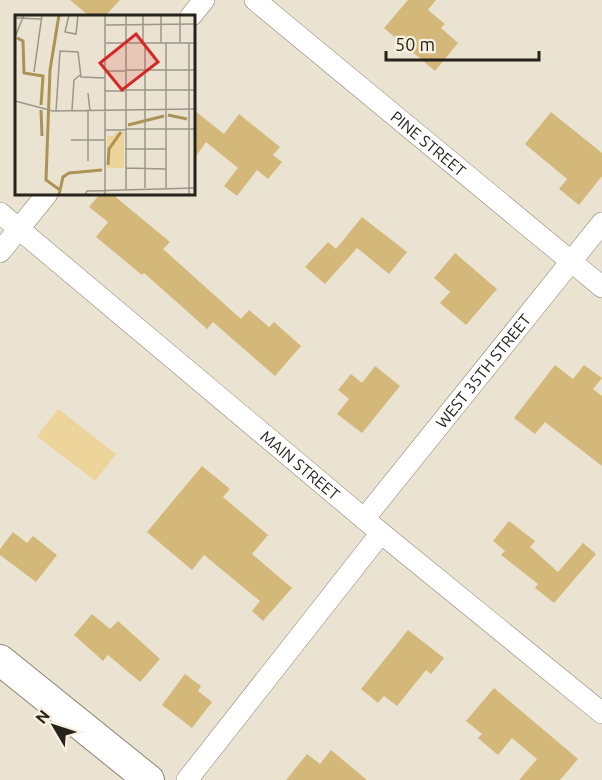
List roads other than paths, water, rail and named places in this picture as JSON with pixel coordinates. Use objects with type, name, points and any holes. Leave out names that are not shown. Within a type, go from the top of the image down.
[{"type":"main road","points":[[0,660],[148,780]]},
{"type":"street","name":"PINE STREET","points":[[255,0],[602,287]]},
{"type":"street","points":[[0,252],[46,195]]},
{"type":"street","name":"MAIN STREET","points":[[0,213],[364,519],[602,713]]},
{"type":"street","name":"WEST 35TH STREET","points":[[364,519],[602,223]]},
{"type":"street","points":[[187,780],[381,533]]}]
